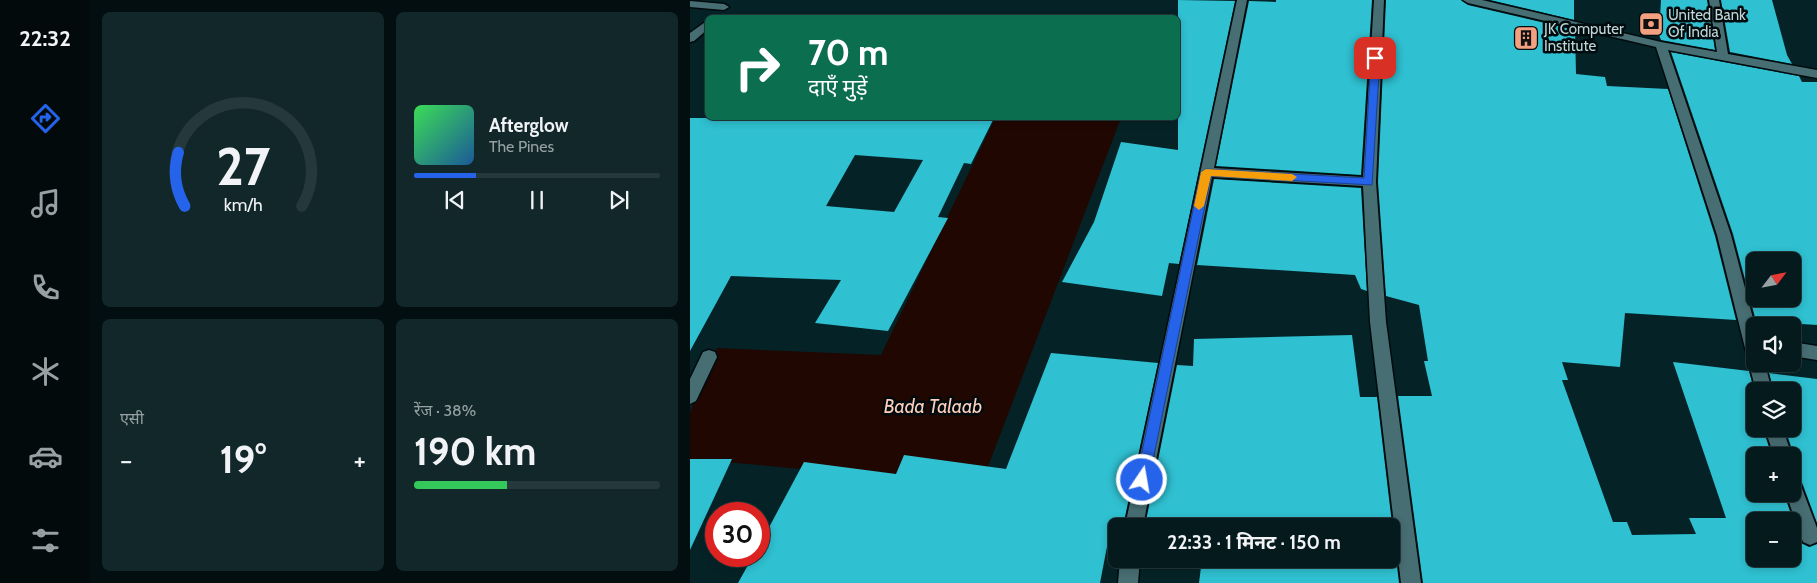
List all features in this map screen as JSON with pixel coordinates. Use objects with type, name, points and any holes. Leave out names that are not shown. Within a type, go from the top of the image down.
[{"type":"street","points":[[1136,518],[1242,0]]},
{"type":"street","points":[[1379,0],[1369,182],[1378,322],[1411,583]]},
{"type":"street","points":[[1468,0],[1661,45],[1817,74]]},
{"type":"street","points":[[1714,0],[1723,56]]},
{"type":"street","points":[[690,4],[728,3]]},
{"type":"street","points":[[716,15],[728,3]]},
{"type":"street","points":[[690,39],[705,25]]},
{"type":"street","points":[[1661,45],[1724,235],[1746,317]]},
{"type":"street","points":[[1206,172],[1369,182]]},
{"type":"street","points":[[1801,350],[1817,353]]},
{"type":"street","points":[[690,396],[709,357]]},
{"type":"street","points":[[1798,502],[1810,535]]},
{"type":"street","points":[[1128,583],[1129,568]]},
{"type":"water","name":"Bada Talaab","points":[[994,120],[1120,120],[981,485],[690,459],[690,412],[717,348],[881,355]]},
{"type":"building","points":[[1178,0],[1235,1],[1179,264],[1169,263],[1162,296],[1062,282],[1094,222],[1121,142],[1178,150],[1178,120],[1180,120],[1180,15],[1178,15]]},
{"type":"building","points":[[1276,0],[1372,0],[1361,175],[1216,166],[1249,1],[1276,2]]},
{"type":"building","points":[[1386,0],[1461,0],[1468,5],[1575,30],[1576,74],[1605,77],[1607,86],[1668,89],[1715,236],[1736,320],[1625,313],[1620,367],[1562,362],[1568,380],[1562,380],[1613,522],[1627,522],[1632,535],[1696,534],[1689,518],[1726,518],[1673,362],[1749,372],[1752,382],[1746,382],[1746,437],[1766,437],[1769,447],[1746,447],[1746,502],[1787,502],[1790,512],[1746,512],[1746,567],[1801,567],[1801,543],[1809,547],[1817,544],[1817,583],[1423,583],[1398,396],[1432,396],[1424,361],[1428,361],[1419,305],[1386,296],[1378,182]]},
{"type":"building","points":[[1490,0],[1574,0],[1574,20]]},
{"type":"building","points":[[1661,0],[1707,0],[1715,50],[1661,40],[1659,35]]},
{"type":"building","points":[[1721,0],[1772,0],[1787,55],[1792,64],[1730,52]]},
{"type":"building","points":[[1671,52],[1799,76],[1802,82],[1817,82],[1817,325],[1801,324],[1801,317],[1755,317],[1753,308],[1801,308],[1801,252],[1746,252],[1746,283],[1733,234]]},
{"type":"building","points":[[690,118],[705,118],[705,120],[993,120],[971,164],[964,163],[938,217],[948,218],[888,331],[815,323],[841,280],[731,276],[690,351]],"holes":[[[855,155],[923,160],[894,212],[826,206]]]},
{"type":"building","points":[[1214,179],[1361,188],[1367,291],[1361,289],[1355,275],[1197,265]]},
{"type":"building","points":[[1352,335],[1360,397],[1377,397],[1391,518],[1147,518],[1177,365],[1193,366],[1194,339]]},
{"type":"building","points":[[1051,353],[1158,363],[1125,518],[1108,518],[1108,542],[1100,583],[738,583],[747,567],[770,567],[770,525],[804,462],[896,474],[904,455],[1006,469]]},
{"type":"building","points":[[1769,373],[1817,379],[1817,523],[1801,480],[1801,447],[1791,447],[1788,437],[1801,437],[1801,382],[1772,382]]},
{"type":"building","points":[[690,459],[732,459],[712,502],[705,502],[705,518],[690,550]]},
{"type":"building","points":[[1201,568],[1397,568],[1399,583],[1199,583]]},
{"type":"slow traffic","points":[[1199,206],[1206,172],[1292,177]]},
{"type":"place","name":"United Bank Of India","points":[[1651,24]]},
{"type":"place","name":"JK Computer Institute","points":[[1526,38]]},
{"type":"route","points":[[1142,480],[1206,172],[1369,182],[1375,58]]}]
